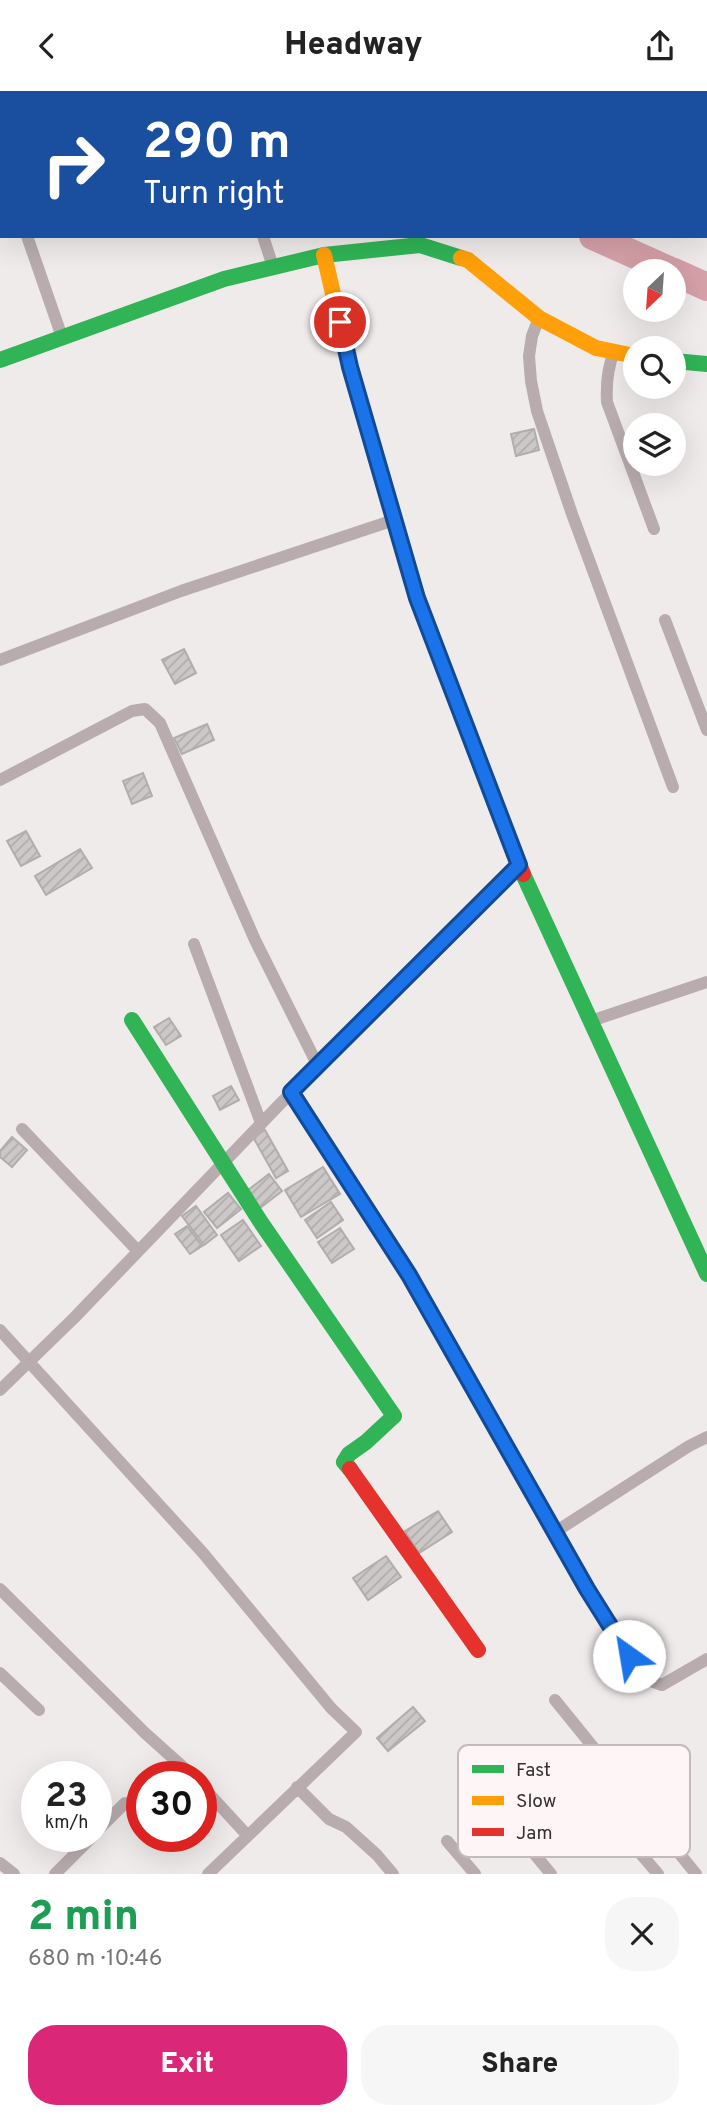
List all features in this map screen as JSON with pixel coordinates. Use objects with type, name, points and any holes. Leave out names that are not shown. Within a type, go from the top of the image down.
[{"type":"street","points":[[28,238],[62,337]]},
{"type":"street","points":[[264,238],[273,267]]},
{"type":"street","points":[[0,360],[224,279],[324,255],[419,245],[468,260],[539,318],[596,348],[623,354]]},
{"type":"street","points":[[324,255],[350,367],[417,598],[519,865],[707,1274]]},
{"type":"street","points":[[539,318],[532,336],[529,356],[537,411],[572,514],[673,787]]},
{"type":"street","points":[[614,352],[608,367],[607,402],[654,529]]},
{"type":"street","points":[[686,362],[707,364]]},
{"type":"street","points":[[0,660],[181,591],[394,520]]},
{"type":"street","points":[[665,620],[707,730]]},
{"type":"street","points":[[0,780],[132,711],[145,709],[160,723],[255,940],[318,1066]]},
{"type":"street","points":[[0,1390],[291,1092],[519,865]]},
{"type":"street","points":[[194,944],[261,1123]]},
{"type":"street","points":[[591,1021],[707,982]]},
{"type":"street","points":[[132,1020],[222,1165],[394,1416],[349,1454],[344,1462],[356,1475],[478,1650]]},
{"type":"street","points":[[291,1092],[409,1275],[587,1589],[643,1678],[662,1685],[707,1659]]},
{"type":"street","points":[[22,1129],[138,1251]]},
{"type":"street","points":[[0,1330],[203,1553],[331,1708],[356,1732],[208,1874]]},
{"type":"street","points":[[555,1532],[707,1437]]},
{"type":"street","points":[[0,1589],[176,1761]]},
{"type":"street","points":[[0,1674],[39,1710]]},
{"type":"street","points":[[555,1700],[591,1745]]},
{"type":"street","points":[[297,1787],[329,1819],[346,1828],[366,1846],[393,1874]]},
{"type":"street","points":[[217,1802],[247,1835]]},
{"type":"street","points":[[112,1816],[125,1803]]},
{"type":"street","points":[[447,1840],[458,1853]]},
{"type":"street","points":[[55,1874],[77,1852]]},
{"type":"street","points":[[461,1857],[475,1874]]},
{"type":"street","points":[[537,1857],[551,1874]]},
{"type":"street","points":[[643,1857],[658,1874]]},
{"type":"street","points":[[682,1857],[696,1874]]},
{"type":"street","points":[[0,1863],[14,1874]]},
{"type":"building","points":[[534,429],[539,450],[516,456],[511,434]]},
{"type":"building","points":[[184,649],[196,673],[175,684],[162,660]]},
{"type":"building","points":[[207,724],[214,740],[182,754],[174,738]]},
{"type":"building","points":[[143,773],[152,796],[132,804],[123,781]]},
{"type":"building","points":[[26,831],[40,856],[21,866],[7,841]]},
{"type":"building","points":[[80,849],[92,868],[46,895],[35,876]]},
{"type":"building","points":[[169,1018],[181,1036],[166,1045],[154,1027]]},
{"type":"building","points":[[231,1086],[239,1100],[220,1110],[213,1096]]},
{"type":"building","points":[[265,1130],[288,1171],[276,1178],[253,1137]]},
{"type":"building","points":[[12,1137],[27,1150],[12,1167],[0,1157],[0,1151]]},
{"type":"building","points":[[323,1167],[340,1194],[301,1217],[285,1190]]},
{"type":"building","points":[[269,1174],[282,1191],[256,1211],[243,1194]]},
{"type":"building","points":[[228,1193],[241,1209],[217,1228],[204,1212]]},
{"type":"building","points":[[331,1202],[343,1220],[317,1238],[305,1220]]},
{"type":"building","points":[[196,1206],[217,1235],[204,1245],[182,1216]]},
{"type":"building","points":[[243,1220],[261,1246],[239,1261],[221,1235]]},
{"type":"building","points":[[187,1226],[202,1246],[190,1254],[175,1234]]},
{"type":"building","points":[[340,1228],[354,1249],[332,1263],[318,1242]]},
{"type":"building","points":[[438,1511],[452,1532],[419,1553],[405,1531]]},
{"type":"building","points":[[386,1556],[401,1577],[368,1600],[353,1578]]},
{"type":"building","points":[[413,1707],[425,1721],[388,1751],[377,1738]]},
{"type":"waterway","points":[[597,238],[644,259]]},
{"type":"waterway","points":[[686,277],[707,287]]},
{"type":"traffic: fast","points":[[0,360],[224,279],[324,255],[420,245],[461,258]]},
{"type":"traffic: fast","points":[[686,362],[707,364]]},
{"type":"traffic: fast","points":[[523,874],[707,1274]]},
{"type":"traffic: fast","points":[[132,1020],[260,1221],[394,1416],[349,1454],[344,1462],[350,1469]]},
{"type":"traffic: slow","points":[[324,255],[350,367],[397,529]]},
{"type":"traffic: slow","points":[[461,258],[468,260],[539,318],[596,348],[623,354]]},
{"type":"traffic: jam","points":[[397,529],[417,598],[523,874]]},
{"type":"traffic: jam","points":[[350,1469],[478,1650]]},
{"type":"route","points":[[340,322],[350,367],[417,598],[519,865],[291,1092],[409,1275],[587,1589],[629,1656]]}]
